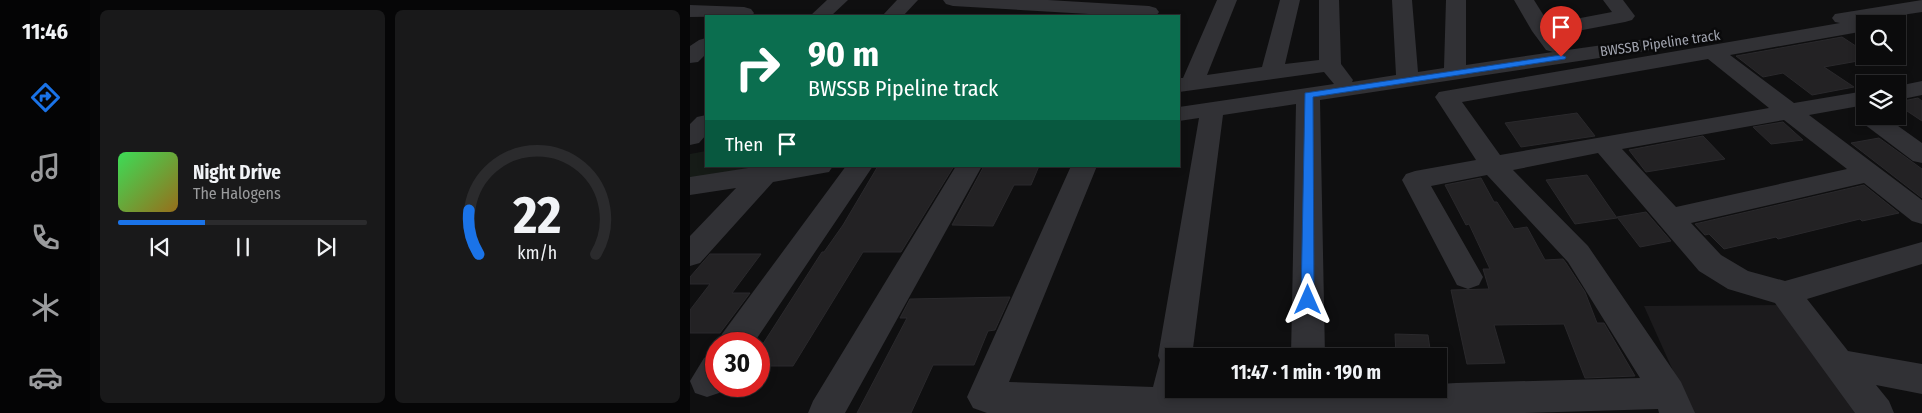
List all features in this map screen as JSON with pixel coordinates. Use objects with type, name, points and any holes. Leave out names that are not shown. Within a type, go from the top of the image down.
[{"type":"street","points":[[690,11],[742,15],[760,0]]},
{"type":"street","points":[[821,15],[838,0]]},
{"type":"street","points":[[893,15],[908,0]]},
{"type":"street","points":[[953,0],[987,6],[1150,9]]},
{"type":"street","points":[[1185,84],[1227,0]]},
{"type":"street","points":[[1272,73],[1290,0]]},
{"type":"street","points":[[1329,0],[1330,65],[1349,88]]},
{"type":"street","points":[[1402,0],[1408,79]]},
{"type":"street","points":[[1455,72],[1456,0]]},
{"type":"street","points":[[1524,0],[1542,31],[1561,57]]},
{"type":"street","points":[[1542,31],[1625,16],[1613,0]]},
{"type":"street","points":[[1865,0],[1877,15]]},
{"type":"street","name":"BWSSB Pipeline track","points":[[1890,15],[1922,6]]},
{"type":"street","points":[[1906,17],[1922,16]]},
{"type":"street","name":"BWSSB Pipeline track","points":[[1180,114],[1455,72],[1488,80],[1561,57],[1856,21]]},
{"type":"street","points":[[1673,403],[1578,254],[1493,165],[1447,97],[1488,80],[1712,52],[1856,27]]},
{"type":"street","points":[[1712,52],[1922,214]]},
{"type":"street","points":[[1185,84],[1330,65]]},
{"type":"street","points":[[1906,91],[1922,88]]},
{"type":"street","points":[[1308,95],[1308,348]]},
{"type":"street","points":[[1468,277],[1415,180],[1604,144],[1790,112],[1856,108]]},
{"type":"street","points":[[1176,348],[1212,109]]},
{"type":"street","points":[[690,137],[705,123]]},
{"type":"street","points":[[1883,125],[1922,155]]},
{"type":"street","points":[[1604,144],[1710,263],[1739,281],[1785,293],[1922,253]]},
{"type":"street","points":[[690,150],[705,148]]},
{"type":"street","points":[[690,186],[814,167]]},
{"type":"street","points":[[742,332],[859,167]]},
{"type":"street","points":[[826,413],[968,167]]},
{"type":"street","points":[[1084,167],[985,398],[1167,408],[1456,399],[1673,403]]},
{"type":"street","points":[[1671,218],[1869,173]]},
{"type":"street","points":[[690,255],[764,175]]},
{"type":"street","points":[[1785,293],[1841,364],[1876,413]]},
{"type":"street","points":[[1841,364],[1922,379]]},
{"type":"shaded area","points":[[705,151],[705,167],[771,167],[690,178],[690,154]]},
{"type":"shaded area","points":[[1781,305],[1856,413],[1692,413],[1644,306]]},
{"type":"building","points":[[1842,37],[1856,46],[1856,61],[1824,67],[1854,87],[1812,95],[1783,73],[1763,77],[1736,56]]},
{"type":"building","points":[[1918,98],[1922,101],[1922,121],[1906,110],[1906,100]]},
{"type":"building","points":[[1577,113],[1595,136],[1521,147],[1505,123]]},
{"type":"building","points":[[1783,122],[1803,140],[1771,144],[1753,127]]},
{"type":"building","points":[[1703,136],[1725,159],[1646,172],[1629,150]]},
{"type":"building","points":[[1879,138],[1922,169],[1922,198],[1851,143]]},
{"type":"building","points":[[877,167],[953,167],[901,252],[863,252],[793,366],[770,366],[770,333],[822,252],[824,252],[843,225]]},
{"type":"building","points":[[983,167],[1039,167],[1031,185],[1014,185],[993,226],[952,225]]},
{"type":"building","points":[[1587,175],[1617,218],[1575,224],[1546,180]]},
{"type":"building","points":[[1481,178],[1494,202],[1497,202],[1514,229],[1527,227],[1545,260],[1563,259],[1585,292],[1597,323],[1604,323],[1635,376],[1585,378],[1564,324],[1494,325],[1505,363],[1467,364],[1451,290],[1489,289],[1483,269],[1490,269],[1469,224],[1466,225],[1445,185]]},
{"type":"building","points":[[1864,185],[1899,213],[1862,221],[1860,219],[1778,239],[1776,237],[1724,249],[1709,234],[1705,235],[1695,224]]},
{"type":"building","points":[[1646,212],[1671,241],[1640,247],[1617,217]]},
{"type":"building","points":[[710,254],[761,254],[732,293],[750,293],[721,332],[690,333],[690,310],[710,284],[690,284],[690,277]]},
{"type":"building","points":[[1010,297],[995,330],[988,331],[974,365],[933,365],[911,413],[857,413],[907,318],[900,318],[910,299]]},
{"type":"building","points":[[1395,334],[1428,335],[1430,348],[1396,348]]},
{"type":"route","points":[[1308,300],[1308,95],[1561,57]]}]
